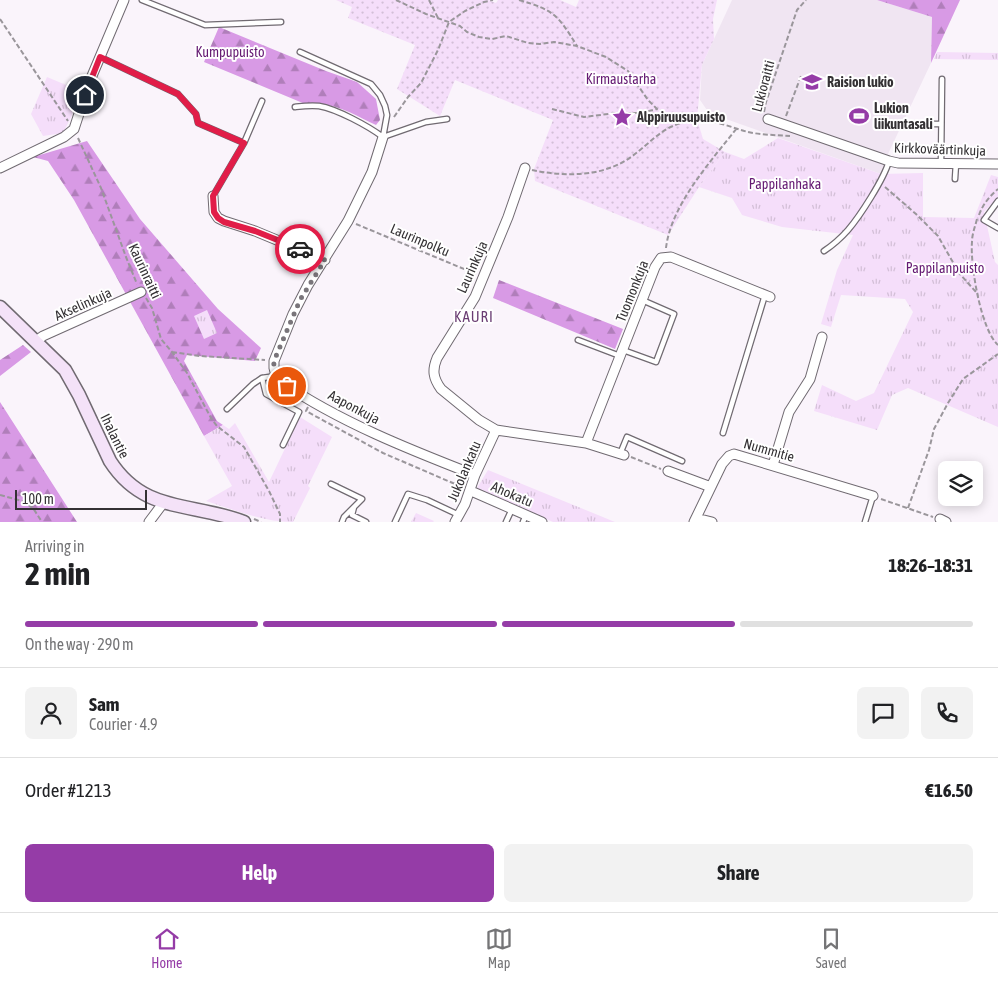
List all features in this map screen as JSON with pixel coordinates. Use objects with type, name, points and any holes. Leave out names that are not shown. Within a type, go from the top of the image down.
[{"type":"street","points":[[0,168],[64,137],[74,130],[100,57],[124,0]]},
{"type":"street","name":"Kirkkoväärtinkuja","points":[[766,118],[898,163],[998,164]]},
{"type":"street","points":[[276,376],[274,361],[300,300],[348,221],[372,172],[383,137]]},
{"type":"street","name":"Laurinkuja","points":[[496,430],[479,420],[441,389],[433,375],[433,366],[467,311],[483,277],[508,217],[525,168]]},
{"type":"street","points":[[213,196],[214,212],[224,222],[255,231],[325,260]]},
{"type":"street","name":"Tuomonkuja","points":[[586,443],[655,267],[661,258],[671,257],[767,296]]},
{"type":"street","name":"Akselinkuja","points":[[36,341],[43,336],[142,292]]},
{"type":"street","name":"Ihalantie","points":[[0,306],[55,359],[72,381],[110,461],[132,487],[142,494],[164,502],[249,520]]},
{"type":"street","points":[[773,465],[789,412],[810,379],[822,337]]},
{"type":"street","name":"Aaponkuja","points":[[276,376],[287,386],[372,433],[475,475]]},
{"type":"street","points":[[496,430],[586,443],[622,454]]},
{"type":"street","name":"Jukolankatu","points":[[457,518],[471,491],[475,475],[496,430]]},
{"type":"street","name":"Nummitie","points":[[695,520],[722,464],[729,456],[740,455],[873,496]]},
{"type":"street","points":[[668,471],[711,487]]},
{"type":"street","name":"Ahokatu","points":[[471,491],[512,509],[525,519],[542,522]]},
{"type":"street","points":[[149,522],[164,502]]},
{"type":"street","points":[[695,520],[712,522]]},
{"type":"lane","points":[[142,0],[205,26],[281,22]]},
{"type":"lane","points":[[300,52],[371,84],[380,95],[385,106],[387,115],[383,137]]},
{"type":"lane","points":[[100,57],[178,94],[196,114],[198,123],[244,143]]},
{"type":"lane","points":[[941,163],[942,79]]},
{"type":"lane","points":[[213,196],[244,143],[262,101]]},
{"type":"lane","points":[[295,108],[320,106],[360,122],[372,128],[383,137]]},
{"type":"lane","points":[[383,137],[426,122],[446,119]]},
{"type":"lane","points":[[914,124],[941,124]]},
{"type":"lane","points":[[824,251],[849,229],[879,182],[889,161]]},
{"type":"lane","points":[[955,179],[956,164]]},
{"type":"lane","points":[[998,201],[984,220],[998,228]]},
{"type":"lane","points":[[723,433],[767,296]]},
{"type":"lane","points":[[578,340],[656,362],[674,314],[642,300]]},
{"type":"lane","points":[[227,409],[253,384],[262,378],[276,376]]},
{"type":"lane","points":[[262,378],[266,394],[299,412],[283,445]]},
{"type":"lane","points":[[622,454],[627,438],[682,461]]},
{"type":"lane","points":[[331,484],[362,499],[344,517],[342,522]]},
{"type":"lane","points":[[395,522],[408,494],[427,500],[457,518]]},
{"type":"lane","points":[[865,522],[873,496]]},
{"type":"lane","points":[[355,506],[352,516],[366,522]]},
{"type":"lane","points":[[506,522],[512,509]]},
{"type":"path","points":[[396,0],[460,26],[467,32],[479,37],[492,39],[506,36],[528,43],[540,44],[554,42],[576,46],[606,58],[628,71],[648,100],[657,109],[670,115],[691,120]]},
{"type":"path","points":[[429,0],[439,19]]},
{"type":"path","points":[[392,120],[408,97],[421,83],[438,50],[449,22],[465,11],[493,0]]},
{"type":"path","points":[[519,0],[544,9],[557,17],[576,46]]},
{"type":"path","name":"Lukioraitti","points":[[766,118],[766,102],[796,10],[806,0]]},
{"type":"path","name":"Kaurinraitti","points":[[0,19],[74,130],[101,188],[126,257],[142,292],[152,308],[161,339],[186,373],[211,418],[224,432],[239,442],[250,456],[277,507],[280,514],[280,522]]},
{"type":"path","points":[[780,135],[801,76]]},
{"type":"path","points":[[552,109],[584,117],[616,113],[640,113],[657,109]]},
{"type":"path","name":"Lukioraitti","points":[[525,168],[549,174],[598,172],[631,157],[656,135],[672,125],[691,120],[718,122],[750,132],[767,133]]},
{"type":"path","points":[[666,257],[667,241],[683,202],[736,128]]},
{"type":"path","points":[[879,182],[938,236],[959,273],[978,293]]},
{"type":"path","points":[[998,189],[983,205],[973,235],[972,255],[986,328],[998,346]]},
{"type":"path","name":"Laurinpolku","points":[[348,221],[483,277]]},
{"type":"path","points":[[172,352],[200,356],[274,361]]},
{"type":"path","points":[[908,508],[929,450],[934,429],[948,403],[963,379],[998,354]]},
{"type":"path","points":[[306,411],[383,453],[471,491]]},
{"type":"path","points":[[622,454],[668,471]]},
{"type":"path","points":[[0,495],[22,501],[33,508],[42,522]]},
{"type":"path","points":[[873,496],[943,521]]},
{"type":"path","points":[[249,520],[261,522]]},
{"type":"shaded area","name":"Raision lukio","points":[[732,0],[877,0],[932,17],[931,63],[888,154],[881,174],[709,113],[700,100],[702,65]]},
{"type":"green space","name":"Alppiruusupuisto","points":[[336,0],[488,0],[496,3],[498,0],[560,0],[576,7],[579,0],[717,0],[713,19],[714,39],[702,65],[697,119],[703,139],[725,152],[699,187],[668,235],[535,181],[534,169],[553,120],[455,80],[440,116],[397,89],[415,45],[348,18],[352,7]]},
{"type":"green space","points":[[877,0],[960,0],[931,63],[932,17]]},
{"type":"green space","name":"Kumpupuisto","points":[[219,27],[357,82],[376,99],[380,120],[376,125],[336,107],[327,105],[310,106],[204,62]]},
{"type":"green space","points":[[937,52],[998,53],[998,60],[934,59]]},
{"type":"green space","points":[[47,77],[78,90],[72,115],[63,133],[43,136],[31,114]]},
{"type":"green space","name":"Pappilanpuisto","points":[[778,138],[881,174],[923,173],[923,217],[974,218],[991,175],[998,177],[998,197],[984,212],[995,262],[998,265],[998,427],[908,388],[892,395],[877,430],[814,411],[822,385],[856,401],[874,393],[913,312],[905,299],[841,295],[831,327],[821,324],[837,270],[853,235],[782,227],[742,215],[732,198],[699,187],[725,152],[744,159]]},
{"type":"green space","points":[[87,141],[140,219],[218,309],[261,348],[255,361],[187,355],[184,361],[217,421],[223,425],[204,436],[74,200],[48,161],[33,157]]},
{"type":"green space","points":[[499,280],[623,329],[615,349],[493,298]]},
{"type":"green space","points":[[207,310],[217,333],[204,339],[194,316]]},
{"type":"green space","points":[[23,345],[31,352],[0,376],[0,360]]},
{"type":"green space","points":[[0,402],[77,522],[0,522]]},
{"type":"green space","points":[[300,417],[332,437],[293,522],[260,518],[206,501],[232,486],[204,436],[223,425],[229,429],[235,423],[269,482]]},
{"type":"green space","points":[[488,470],[615,522],[553,522],[477,488]]},
{"type":"green space","points":[[416,513],[434,521],[411,522]]},
{"type":"way so far","points":[[287,386],[276,376],[274,361],[300,300],[325,260],[300,249]]},
{"type":"place","name":"Raision lukio","points":[[812,82]]},
{"type":"place","name":"Lukion liikuntasali","points":[[859,116]]},
{"type":"place","name":"Alppiruusupuisto","points":[[622,117]]},
{"type":"district","name":"KAURI","points":[[474,316]]},
{"type":"route","points":[[85,95],[100,57],[178,94],[196,114],[198,123],[244,143],[213,196],[214,212],[218,218],[224,222],[255,231],[300,249]]},
{"type":"park label","name":"Kirmaustarha","points":[[621,79]]},
{"type":"park label","name":"Pappilanhaka","points":[[785,184]]}]
